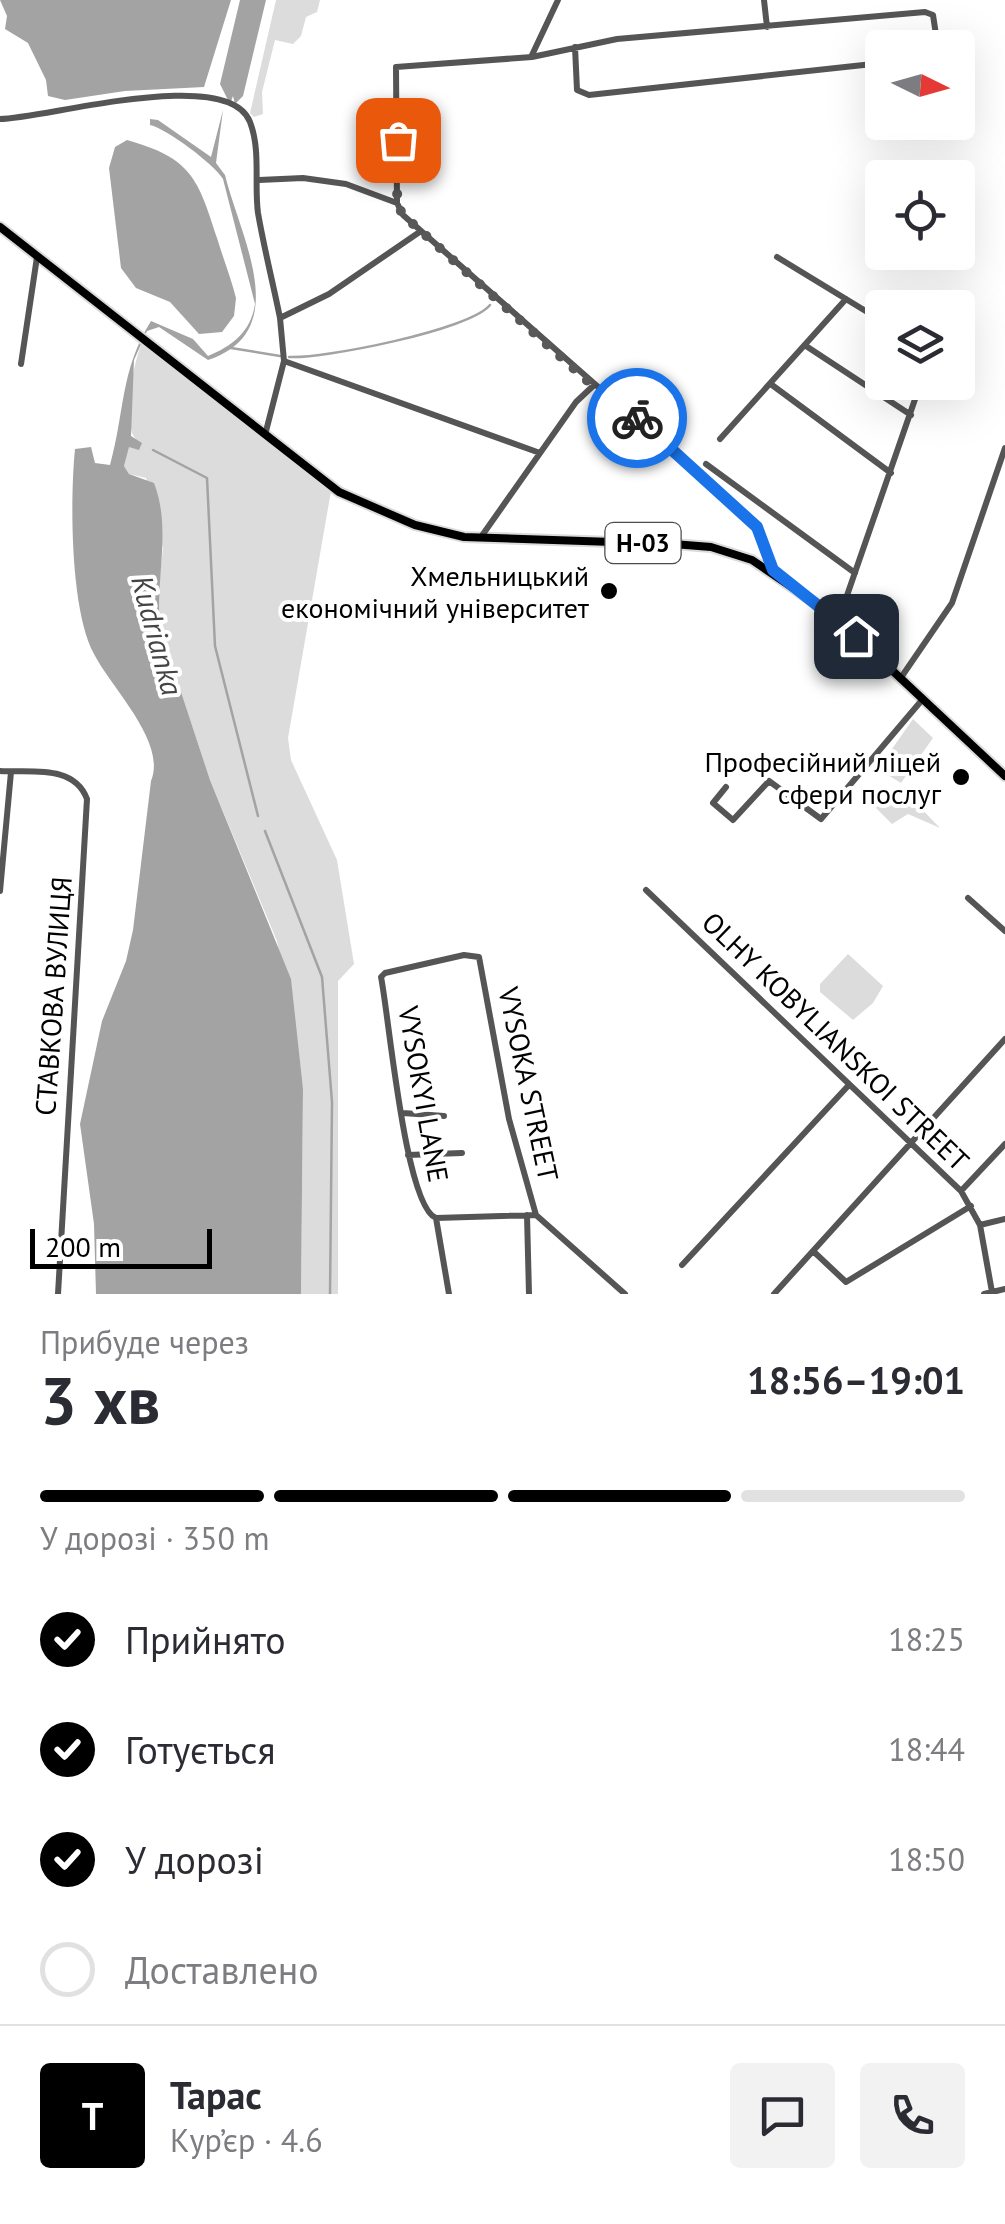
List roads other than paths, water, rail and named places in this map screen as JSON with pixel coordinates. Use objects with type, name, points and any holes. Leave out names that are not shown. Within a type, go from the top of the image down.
[{"type":"main road","name":"Н-03","points":[[0,227],[332,488],[415,525],[480,539],[710,547],[773,570],[834,616],[1005,776]]},
{"type":"street","points":[[532,56],[558,0]]},
{"type":"street","points":[[764,0],[767,27]]},
{"type":"street","points":[[397,204],[396,67],[532,56],[575,47],[928,12],[936,30]]},
{"type":"street","points":[[541,42],[551,53]]},
{"type":"street","points":[[575,47],[577,90],[589,95],[865,65]]},
{"type":"street","points":[[0,119],[164,94],[236,107],[250,122],[259,180],[258,210],[280,318],[284,361],[264,436]]},
{"type":"street","points":[[259,180],[303,178],[359,187],[397,204],[593,386],[627,408],[753,524],[765,544],[773,570]]},
{"type":"street","points":[[280,318],[329,294],[421,230]]},
{"type":"street","points":[[21,364],[37,257]]},
{"type":"street","points":[[777,257],[865,310]]},
{"type":"street","points":[[720,439],[846,298]]},
{"type":"street","points":[[806,346],[911,415]]},
{"type":"street","points":[[284,361],[540,453]]},
{"type":"street","points":[[772,385],[892,473]]},
{"type":"street","points":[[480,539],[593,386]]},
{"type":"street","points":[[834,616],[844,607],[916,400]]},
{"type":"street","points":[[900,679],[952,603],[1005,448]]},
{"type":"street","points":[[706,464],[855,572]]},
{"type":"street","points":[[726,787],[714,803],[734,820],[769,780],[813,816],[824,818],[922,700]]},
{"type":"street","name":"СТАВКОВА ВУЛИЦЯ","points":[[0,771],[67,776],[83,788],[86,800],[58,1294]]},
{"type":"street","points":[[0,891],[11,772]]},
{"type":"street","name":"OLHY KOBYLIANSKOI STREET","points":[[646,890],[961,1191],[980,1225],[988,1293]]},
{"type":"street","points":[[968,898],[1005,931]]},
{"type":"street","name":"VYSOKYI LANE","points":[[480,962],[480,957],[464,956],[381,976],[408,1155],[420,1200],[430,1216],[532,1215]]},
{"type":"street","name":"VYSOKA STREET","points":[[480,962],[509,1118],[532,1215],[625,1294]]},
{"type":"street","points":[[774,1294],[1005,1039]]},
{"type":"street","points":[[682,1265],[848,1086]]},
{"type":"street","points":[[403,1113],[444,1116]]},
{"type":"street","points":[[961,1191],[1005,1144]]},
{"type":"street","points":[[408,1155],[462,1154]]},
{"type":"street","points":[[813,1250],[846,1282],[972,1206]]},
{"type":"street","points":[[529,1294],[532,1215]]},
{"type":"street","points":[[436,1218],[449,1294]]},
{"type":"street","points":[[980,1225],[1005,1220]]},
{"type":"street","points":[[988,1293],[1005,1289]]},
{"type":"water","points":[[0,0],[231,0],[204,87],[125,91],[65,100],[48,96],[46,80],[28,43],[5,29],[7,16]]},
{"type":"water","points":[[240,0],[266,0],[243,96],[235,104],[233,96],[230,104],[220,84]]},
{"type":"water","points":[[223,110],[216,163],[225,175],[249,254],[255,304],[223,179],[189,148],[150,125],[150,119],[158,120],[211,157]]},
{"type":"water","points":[[127,140],[179,163],[197,185],[236,298],[234,316],[222,332],[199,334],[170,302],[136,288],[121,268],[109,168],[115,147]]},
{"type":"water","name":"Kudrianka","points":[[253,315],[249,328],[234,346],[208,360],[159,327],[147,331],[134,360],[131,436],[142,443],[139,450],[129,447],[124,466],[129,474],[154,483],[162,518],[160,628],[210,780],[291,979],[303,1089],[301,1294],[96,1294],[94,1224],[80,1124],[102,1021],[126,961],[133,930],[154,766],[145,733],[102,668],[86,635],[74,554],[75,449],[91,447],[95,463],[110,465],[128,374],[141,339],[151,321],[193,339],[208,356],[232,343]]},
{"type":"waterway","points":[[289,357],[362,348],[426,333],[455,324],[490,305]]},
{"type":"waterway","points":[[231,348],[280,356]]},
{"type":"waterway","points":[[153,450],[207,478],[215,646],[258,816]]},
{"type":"waterway","points":[[265,831],[322,977],[332,1102],[330,1294]]},
{"type":"place","name":"Хмельницький економічний університет","points":[[609,591]]},
{"type":"place","name":"Професійний ліцей сфери послуг","points":[[961,777]]}]
